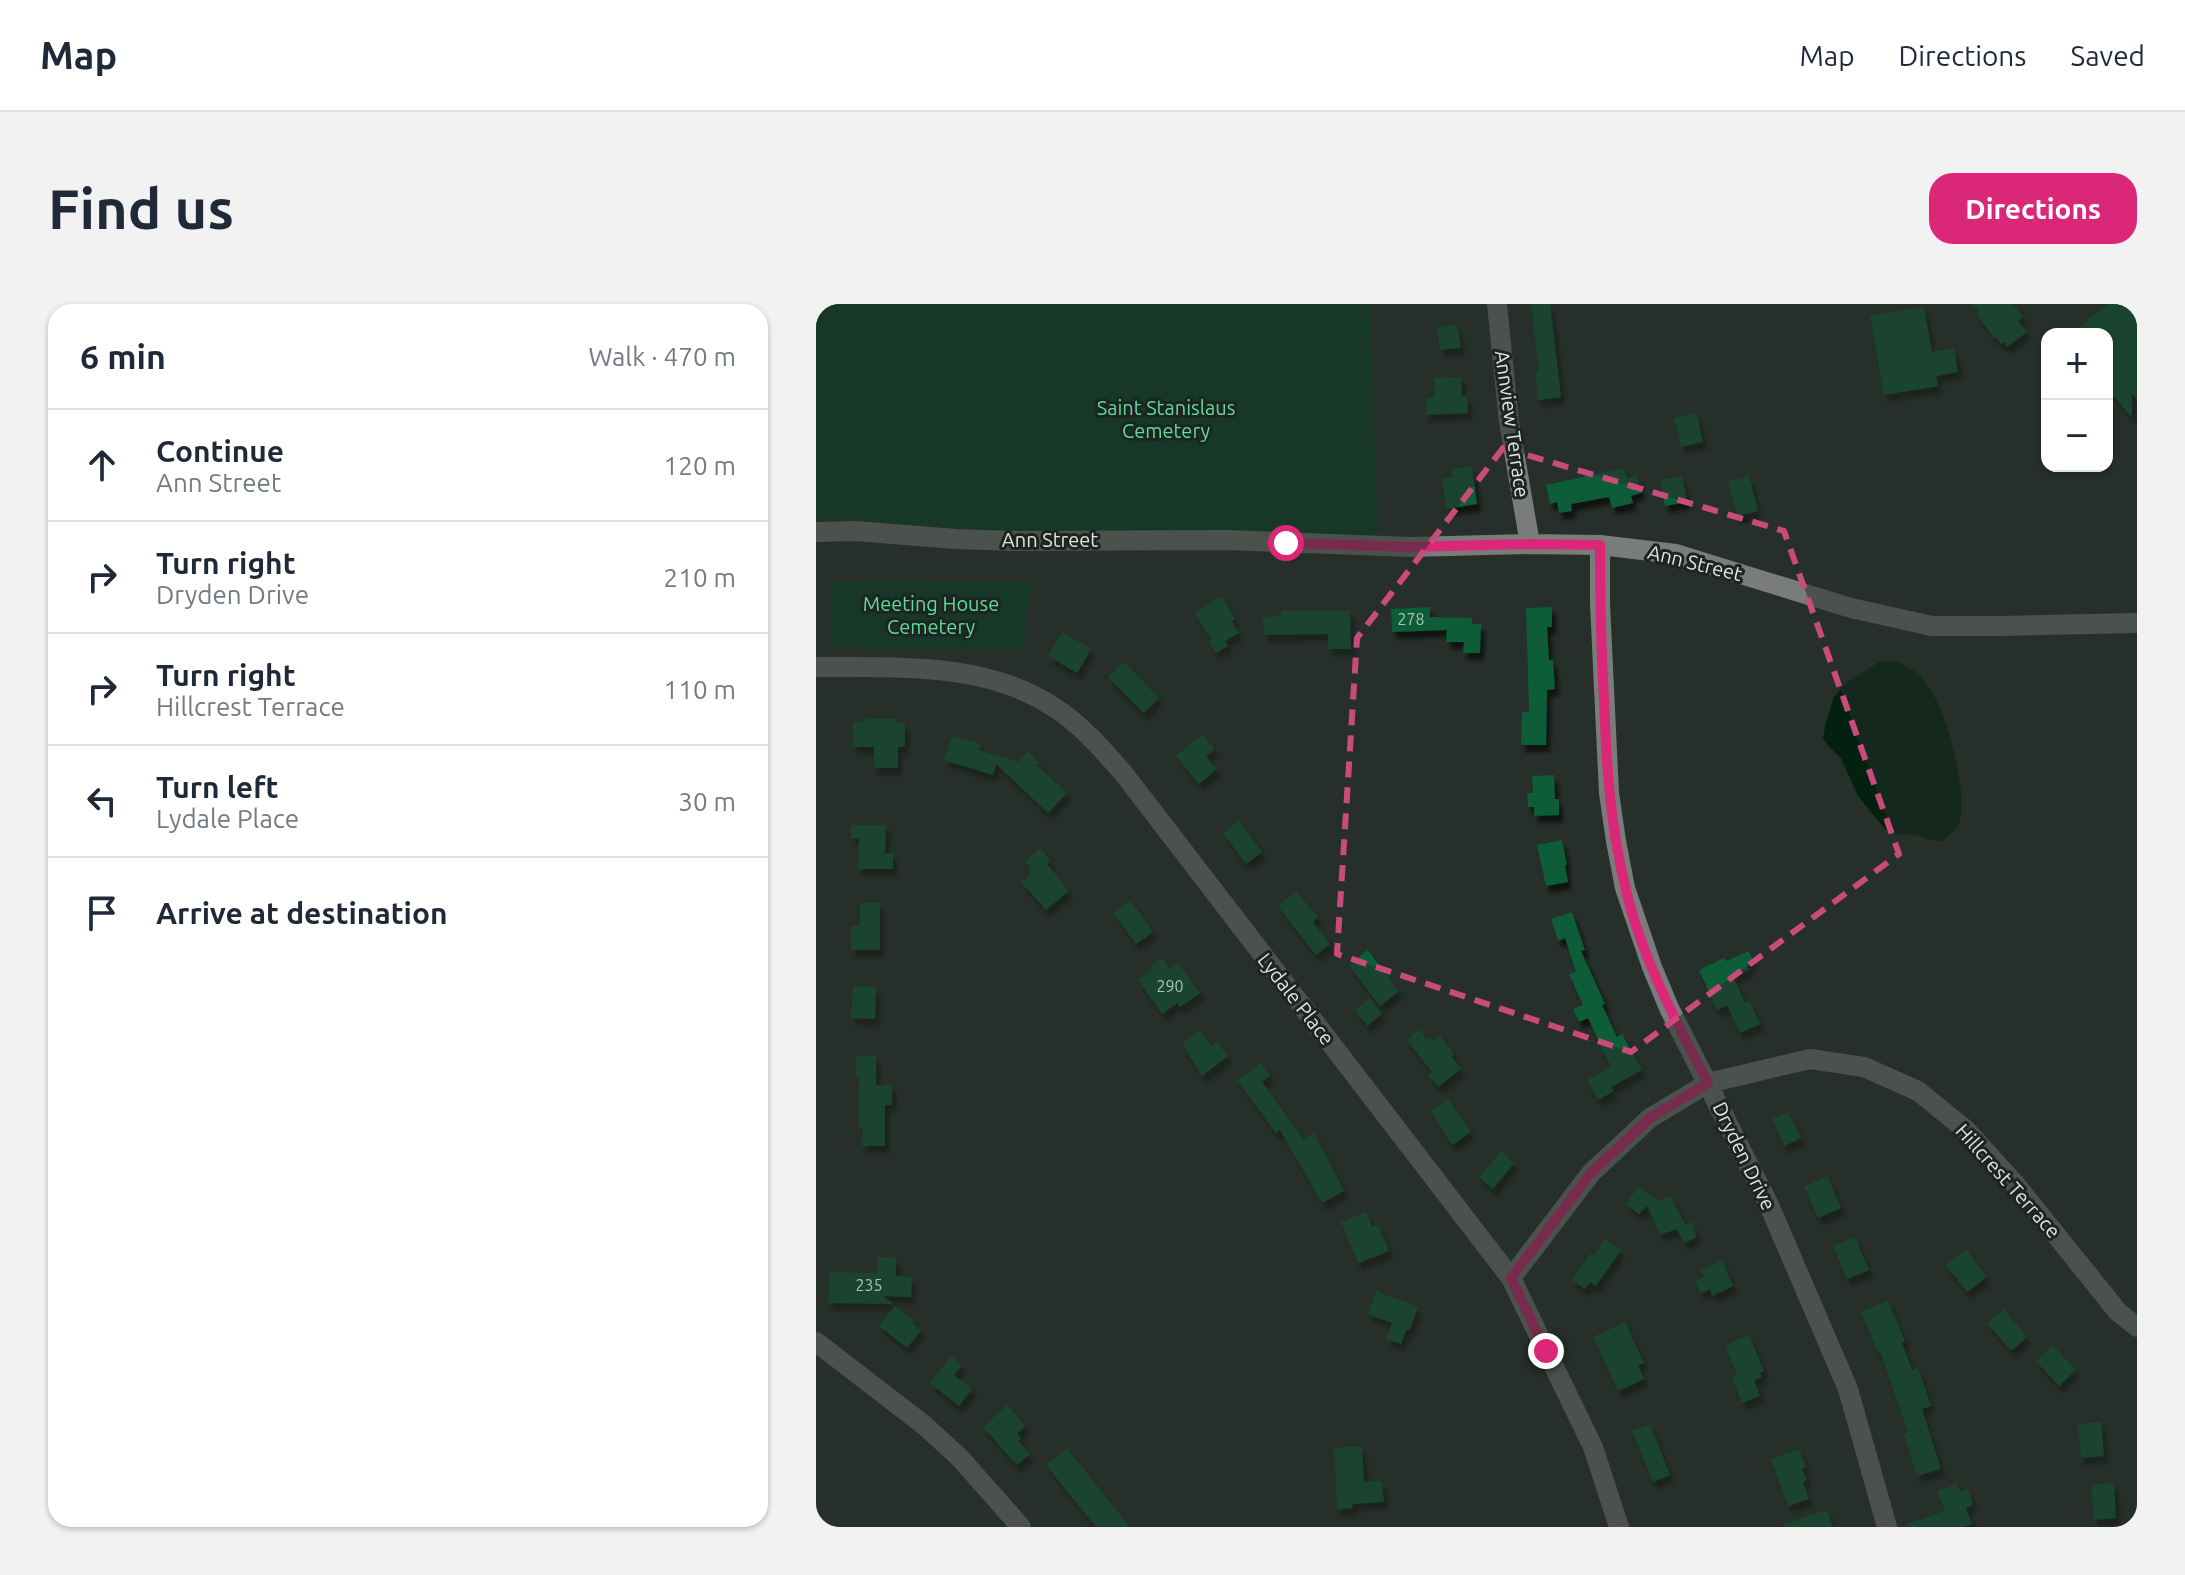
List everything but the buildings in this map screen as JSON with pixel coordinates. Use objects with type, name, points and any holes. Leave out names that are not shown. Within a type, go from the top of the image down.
[{"type":"street","name":"Annview Terrace","points":[[1497,304],[1509,422],[1530,544]]},
{"type":"street","name":"Ann Street","points":[[816,532],[855,531],[1013,541],[1226,540],[1411,547],[1600,545],[1676,554],[1851,608],[1932,626],[2137,623]]},
{"type":"street","name":"Dryden Drive","points":[[1600,545],[1609,793],[1625,888],[1669,1008],[1769,1205],[1848,1389],[1887,1527]]},
{"type":"street","name":"Lydale Place","points":[[816,667],[918,669],[958,672],[990,680],[1052,706],[1101,748],[1511,1278],[1593,1447],[1619,1527]]},
{"type":"street","name":"Hillcrest Terrace","points":[[1511,1278],[1591,1173],[1650,1118],[1708,1083],[1810,1059],[1864,1067],[1918,1091],[1966,1130],[2016,1185],[2118,1312],[2137,1327]]},
{"type":"street","points":[[816,1342],[933,1433],[960,1458],[1021,1527]]},
{"type":"highlighted area","points":[[1503,448],[1784,531],[1899,854],[1631,1052],[1337,954],[1357,638]]},
{"type":"green space","name":"Saint Stanislaus Cemetery","points":[[816,304],[1370,304],[1378,537],[1038,534],[843,519],[816,521]]},
{"type":"green space","name":"Meeting House Cemetery","points":[[831,581],[1031,582],[1023,650],[832,647]]},
{"type":"shaded area","points":[[1895,661],[1916,672],[1931,690],[1952,744],[1960,783],[1961,816],[1957,827],[1943,841],[1916,835],[1897,835],[1884,828],[1858,796],[1841,758],[1823,738],[1834,697],[1845,684],[1879,662]]},
{"type":"route","points":[[1286,543],[1411,547],[1600,545],[1609,793],[1625,888],[1669,1008],[1708,1083],[1650,1118],[1591,1173],[1511,1278],[1546,1351]]}]
